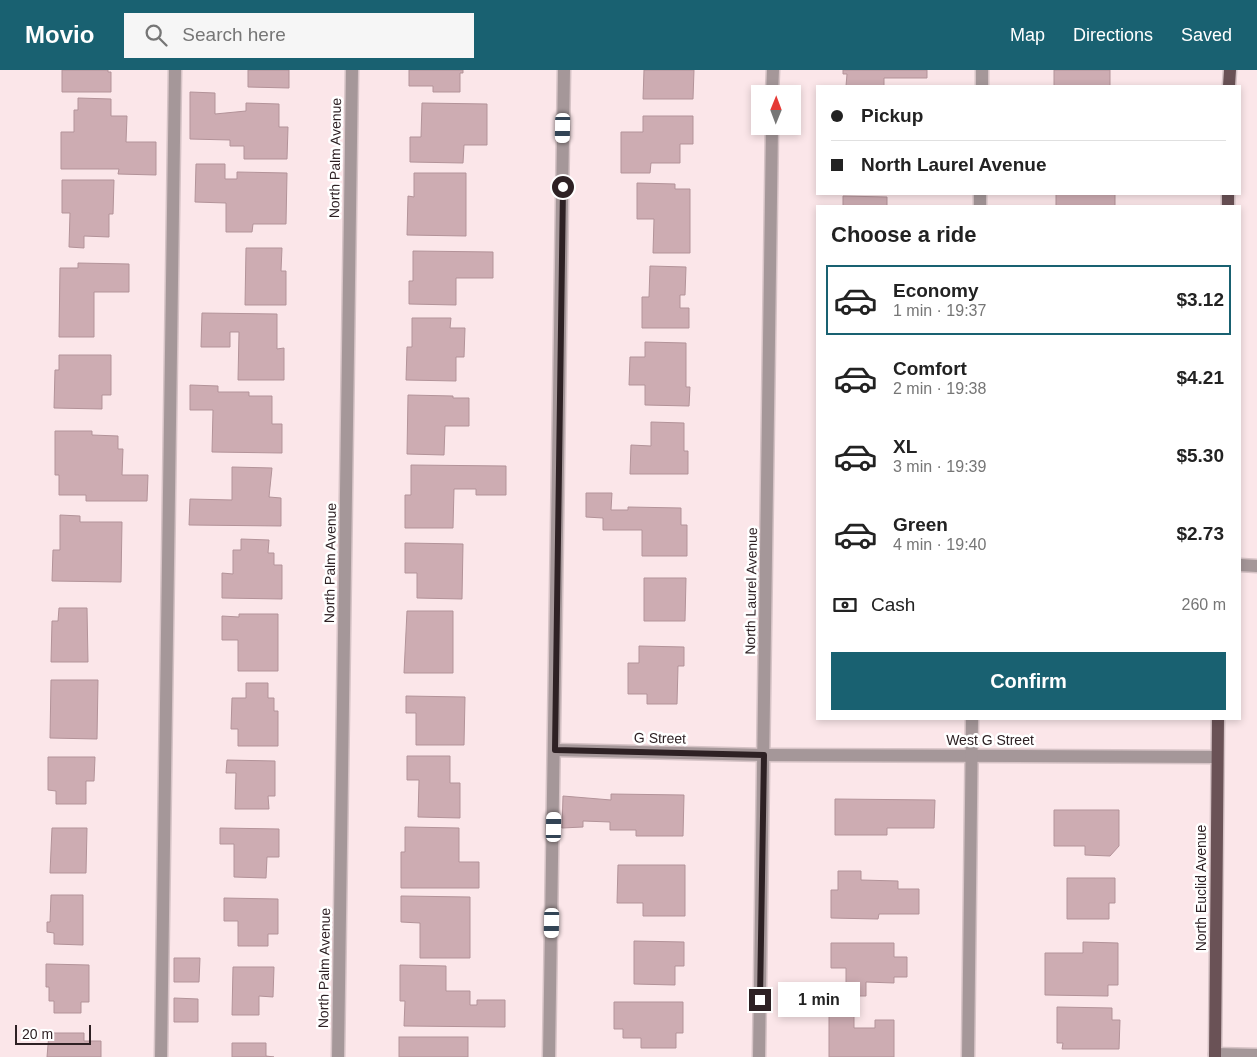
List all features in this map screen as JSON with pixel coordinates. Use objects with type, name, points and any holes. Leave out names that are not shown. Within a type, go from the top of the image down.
[{"type":"main road","points":[[1229,85],[1230,70]]},
{"type":"main road","name":"North Euclid Avenue","points":[[1215,1056],[1216,757],[1218,720]]},
{"type":"street","points":[[161,1057],[175,70]]},
{"type":"street","name":"North Palm Avenue","points":[[338,1057],[352,70]]},
{"type":"street","points":[[549,1057],[564,70]]},
{"type":"street","points":[[772,85],[773,70]]},
{"type":"street","points":[[982,70],[982,85]]},
{"type":"street","name":"North Laurel Avenue","points":[[759,1057],[772,135]]},
{"type":"street","points":[[1241,565],[1257,566]]},
{"type":"street","points":[[968,1057],[972,720]]},
{"type":"street","name":"G Street","points":[[555,750],[764,755]]},
{"type":"street","name":"West G Street","points":[[764,755],[1216,757]]},
{"type":"street","points":[[1215,1056],[1257,1055]]},
{"type":"building","points":[[62,70],[108,70],[108,72],[111,72],[111,92],[62,92]]},
{"type":"building","points":[[248,70],[289,70],[289,88],[248,87]]},
{"type":"building","points":[[409,70],[463,70],[463,73],[460,73],[460,92],[433,92],[433,86],[409,86]]},
{"type":"building","points":[[644,70],[694,70],[693,99],[643,99]]},
{"type":"building","points":[[843,70],[927,70],[927,78],[884,78],[884,85],[846,85],[847,74],[843,74]]},
{"type":"building","points":[[1054,70],[1110,70],[1110,85],[1054,85]]},
{"type":"building","points":[[190,92],[215,93],[215,114],[246,111],[246,103],[279,104],[279,127],[288,127],[287,159],[244,159],[244,146],[230,146],[230,140],[190,139]]},
{"type":"building","points":[[78,98],[111,99],[111,116],[127,116],[126,142],[156,142],[156,175],[118,174],[119,169],[61,169],[61,132],[74,132],[74,110],[78,110]]},
{"type":"building","points":[[422,103],[487,104],[487,145],[464,145],[463,163],[410,162],[410,137],[421,137]]},
{"type":"building","points":[[643,116],[693,116],[693,144],[680,144],[680,163],[651,163],[650,173],[621,173],[621,132],[643,132]]},
{"type":"building","points":[[196,164],[225,164],[225,179],[237,179],[237,172],[287,173],[286,224],[253,224],[252,232],[226,232],[226,203],[195,202]]},
{"type":"building","points":[[414,173],[466,173],[466,236],[407,235],[408,196],[414,197]]},
{"type":"building","points":[[62,180],[114,180],[113,214],[109,214],[109,237],[84,236],[84,248],[69,247],[70,213],[62,213]]},
{"type":"building","points":[[637,183],[675,184],[675,189],[690,189],[690,253],[653,253],[654,219],[637,219]]},
{"type":"building","points":[[1056,195],[1115,195],[1115,205],[1056,205]]},
{"type":"building","points":[[843,196],[887,197],[887,205],[843,205]]},
{"type":"building","points":[[246,248],[282,248],[281,271],[286,271],[286,305],[245,305]]},
{"type":"building","points":[[413,251],[493,252],[493,278],[456,278],[456,305],[409,304],[409,281],[413,281]]},
{"type":"building","points":[[78,263],[129,264],[129,292],[94,292],[94,337],[59,337],[60,268],[78,268]]},
{"type":"building","points":[[650,266],[686,267],[685,295],[680,295],[680,308],[689,308],[689,328],[642,328],[642,297],[649,297]]},
{"type":"building","points":[[202,313],[277,314],[277,349],[284,348],[284,380],[238,380],[239,332],[230,332],[230,347],[201,347]]},
{"type":"building","points":[[412,318],[451,318],[450,328],[465,328],[464,357],[456,357],[456,381],[406,380],[407,347],[412,347]]},
{"type":"building","points":[[645,342],[686,343],[686,387],[690,387],[689,406],[645,405],[645,385],[629,385],[630,357],[645,357]]},
{"type":"building","points":[[59,355],[111,355],[111,395],[102,395],[102,409],[54,408],[55,370],[59,370]]},
{"type":"building","points":[[190,385],[218,386],[218,392],[249,392],[249,396],[272,396],[272,424],[282,424],[282,453],[212,452],[213,410],[190,410]]},
{"type":"building","points":[[408,395],[469,398],[469,426],[445,426],[444,455],[407,454]]},
{"type":"building","points":[[651,422],[684,423],[684,451],[688,451],[688,474],[630,474],[631,445],[651,446]]},
{"type":"building","points":[[55,431],[92,431],[92,435],[118,436],[118,449],[123,449],[122,475],[148,475],[147,501],[86,501],[86,495],[59,495],[59,475],[55,475]]},
{"type":"building","points":[[411,465],[506,466],[506,495],[476,495],[476,489],[454,489],[453,528],[405,528],[405,495],[411,495]]},
{"type":"building","points":[[232,467],[272,468],[269,497],[281,498],[281,526],[189,525],[190,499],[232,500]]},
{"type":"building","points":[[586,493],[612,493],[611,510],[628,510],[628,507],[681,508],[681,525],[687,525],[687,556],[642,556],[642,530],[603,530],[603,518],[586,517]]},
{"type":"building","points":[[60,515],[80,516],[80,522],[122,522],[121,582],[52,581],[53,550],[60,550]]},
{"type":"building","points":[[241,539],[269,540],[268,553],[274,553],[274,565],[282,565],[282,599],[222,598],[222,573],[233,574],[233,550],[241,550]]},
{"type":"building","points":[[405,543],[463,544],[462,599],[417,598],[417,573],[405,573]]},
{"type":"building","points":[[644,578],[686,578],[685,621],[644,621]]},
{"type":"building","points":[[59,608],[87,608],[88,662],[51,662],[52,621],[58,621]]},
{"type":"building","points":[[407,611],[453,611],[453,673],[404,673]]},
{"type":"building","points":[[239,614],[278,614],[278,671],[238,671],[238,640],[222,640],[222,616],[239,617]]},
{"type":"building","points":[[639,646],[684,647],[684,666],[678,666],[677,704],[647,704],[647,694],[628,694],[628,663],[639,663]]},
{"type":"building","points":[[51,680],[98,680],[97,739],[50,738]]},
{"type":"building","points":[[246,683],[268,683],[268,698],[274,698],[274,711],[278,711],[278,746],[238,746],[238,729],[231,729],[232,698],[246,698]]},
{"type":"building","points":[[406,696],[465,697],[464,745],[416,745],[416,713],[406,713]]},
{"type":"building","points":[[407,756],[450,756],[450,783],[460,783],[460,818],[418,817],[419,780],[407,780]]},
{"type":"building","points":[[48,757],[95,757],[94,781],[86,781],[86,804],[56,804],[56,791],[48,790]]},
{"type":"building","points":[[227,760],[275,761],[275,796],[268,796],[269,809],[235,809],[236,773],[226,773]]},
{"type":"building","points":[[611,794],[684,795],[683,836],[636,836],[636,830],[610,830],[610,822],[583,821],[583,827],[562,828],[563,796],[611,800]]},
{"type":"building","points":[[835,799],[935,800],[934,828],[887,828],[887,835],[835,835]]},
{"type":"building","points":[[1054,810],[1119,810],[1119,846],[1110,856],[1085,855],[1085,846],[1054,846]]},
{"type":"building","points":[[405,827],[459,828],[459,862],[479,862],[479,888],[401,888],[401,852],[405,852]]},
{"type":"building","points":[[52,828],[87,828],[86,873],[50,873]]},
{"type":"building","points":[[220,828],[279,829],[279,857],[267,857],[266,878],[234,877],[234,844],[220,844]]},
{"type":"building","points":[[618,865],[685,865],[685,916],[643,916],[643,903],[617,903]]},
{"type":"building","points":[[838,871],[861,871],[861,880],[898,881],[898,889],[919,889],[919,914],[879,914],[878,919],[831,918],[831,890],[838,890]]},
{"type":"building","points":[[1067,878],[1115,878],[1115,903],[1109,903],[1109,919],[1067,919]]},
{"type":"building","points":[[51,895],[83,895],[83,945],[54,944],[54,933],[47,932],[47,922],[50,922]]},
{"type":"building","points":[[401,896],[470,897],[470,958],[420,958],[420,923],[401,922]]},
{"type":"building","points":[[224,898],[278,899],[278,934],[268,934],[268,946],[238,946],[238,921],[224,921]]},
{"type":"building","points":[[634,941],[684,942],[684,966],[675,966],[675,985],[634,984]]},
{"type":"building","points":[[1083,942],[1118,943],[1118,985],[1108,985],[1108,996],[1045,995],[1045,953],[1083,953]]},
{"type":"building","points":[[831,943],[894,943],[894,957],[907,957],[907,977],[894,977],[894,983],[866,982],[866,996],[846,996],[846,968],[831,968]]},
{"type":"building","points":[[174,958],[200,958],[199,982],[174,982]]},
{"type":"building","points":[[46,964],[89,965],[89,1002],[81,1002],[81,1013],[54,1013],[54,1001],[49,1001],[49,987],[46,987]]},
{"type":"building","points":[[400,965],[446,966],[446,991],[470,991],[470,1005],[477,1005],[477,1000],[505,1000],[505,1027],[404,1026],[405,1001],[400,1001]]},
{"type":"building","points":[[233,967],[274,967],[273,997],[259,996],[259,1015],[232,1015]]},
{"type":"building","points":[[174,998],[198,999],[198,1022],[174,1022]]},
{"type":"building","points":[[614,1002],[683,1002],[683,1033],[676,1033],[676,1048],[641,1048],[641,1038],[623,1038],[623,1029],[614,1029]]},
{"type":"building","points":[[829,1006],[854,1007],[854,1028],[875,1028],[875,1020],[894,1020],[894,1057],[829,1057]]},
{"type":"building","points":[[1057,1007],[1112,1008],[1112,1020],[1120,1020],[1119,1049],[1062,1049],[1063,1043],[1057,1043]]},
{"type":"building","points":[[49,1033],[84,1033],[84,1041],[101,1041],[101,1057],[47,1057]]},
{"type":"building","points":[[399,1037],[468,1037],[468,1057],[399,1057]]},
{"type":"building","points":[[232,1043],[266,1043],[266,1056],[274,1057],[232,1057]]},
{"type":"route","points":[[563,187],[555,750],[764,755],[760,1000]]}]
